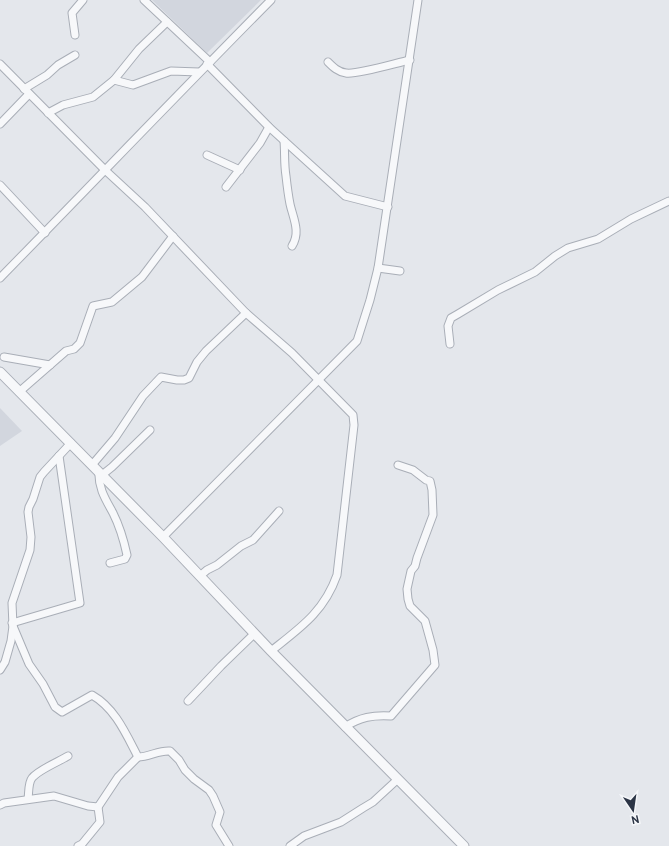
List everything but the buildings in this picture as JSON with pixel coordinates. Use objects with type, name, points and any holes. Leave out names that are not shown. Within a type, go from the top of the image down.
[{"type":"street","points":[[75,35],[72,13],[83,0]]},
{"type":"street","points":[[144,0],[208,63],[269,127],[345,196],[388,208]]},
{"type":"street","points":[[0,278],[199,72],[271,0]]},
{"type":"street","points":[[163,537],[357,341],[378,268],[418,0]]},
{"type":"street","points":[[48,113],[63,105],[93,97],[114,80],[139,49],[167,22]]},
{"type":"street","points":[[24,89],[75,55]]},
{"type":"street","points":[[328,62],[337,70],[347,74],[410,60]]},
{"type":"street","points":[[0,64],[173,236],[246,313],[292,353],[352,415],[354,425],[337,575],[328,597],[307,622],[271,652]]},
{"type":"street","points":[[114,80],[133,85],[171,71],[199,72]]},
{"type":"street","points":[[0,124],[29,94]]},
{"type":"street","points":[[226,187],[260,143],[269,127]]},
{"type":"street","points":[[284,141],[285,174],[290,205],[295,218],[296,240],[292,246]]},
{"type":"street","points":[[207,155],[240,170]]},
{"type":"street","points":[[0,185],[45,233]]},
{"type":"street","points":[[450,344],[448,326],[451,318],[498,290],[535,272],[568,248],[598,239],[631,219],[669,200]]},
{"type":"street","points":[[19,392],[66,351],[74,349],[80,343],[93,306],[112,302],[142,277],[173,236]]},
{"type":"street","points":[[378,268],[400,271]]},
{"type":"street","points":[[92,465],[115,438],[143,396],[161,377],[178,380],[188,378],[197,362],[206,351],[246,313]]},
{"type":"street","points":[[4,357],[50,365]]},
{"type":"street","points":[[0,372],[163,537],[271,652],[464,846]]},
{"type":"street","points":[[100,474],[112,467],[150,430]]},
{"type":"street","points":[[0,670],[8,655],[12,624],[12,603],[30,550],[31,537],[28,512],[29,507],[40,477],[71,443]]},
{"type":"street","points":[[12,624],[80,603],[59,456]]},
{"type":"street","points":[[345,727],[360,718],[370,716],[391,716],[435,665],[433,650],[425,622],[410,606],[407,589],[411,571],[415,566],[433,515],[432,490],[430,481],[426,480],[413,470],[398,465]]},
{"type":"street","points":[[100,474],[99,481],[122,537],[127,555],[125,559],[110,563]]},
{"type":"street","points":[[200,576],[241,546],[253,540],[279,511]]},
{"type":"street","points":[[12,624],[29,664],[43,684],[55,707],[62,712],[92,695],[100,700],[119,721],[138,757]]},
{"type":"street","points":[[188,701],[220,666],[254,634]]},
{"type":"street","points":[[78,846],[82,844],[100,822],[98,807],[118,777],[138,757],[166,750],[170,751],[194,779],[209,790],[213,796],[220,812],[216,825],[229,846]]},
{"type":"street","points":[[28,800],[29,786],[32,778],[47,767],[68,756]]},
{"type":"street","points":[[290,846],[304,836],[341,822],[373,802],[398,779]]},
{"type":"street","points":[[0,805],[4,803],[54,796],[88,806],[98,807]]},
{"type":"shaded area","points":[[152,0],[261,0],[207,53]]},
{"type":"shaded area","points":[[0,408],[22,431],[0,446]]}]
